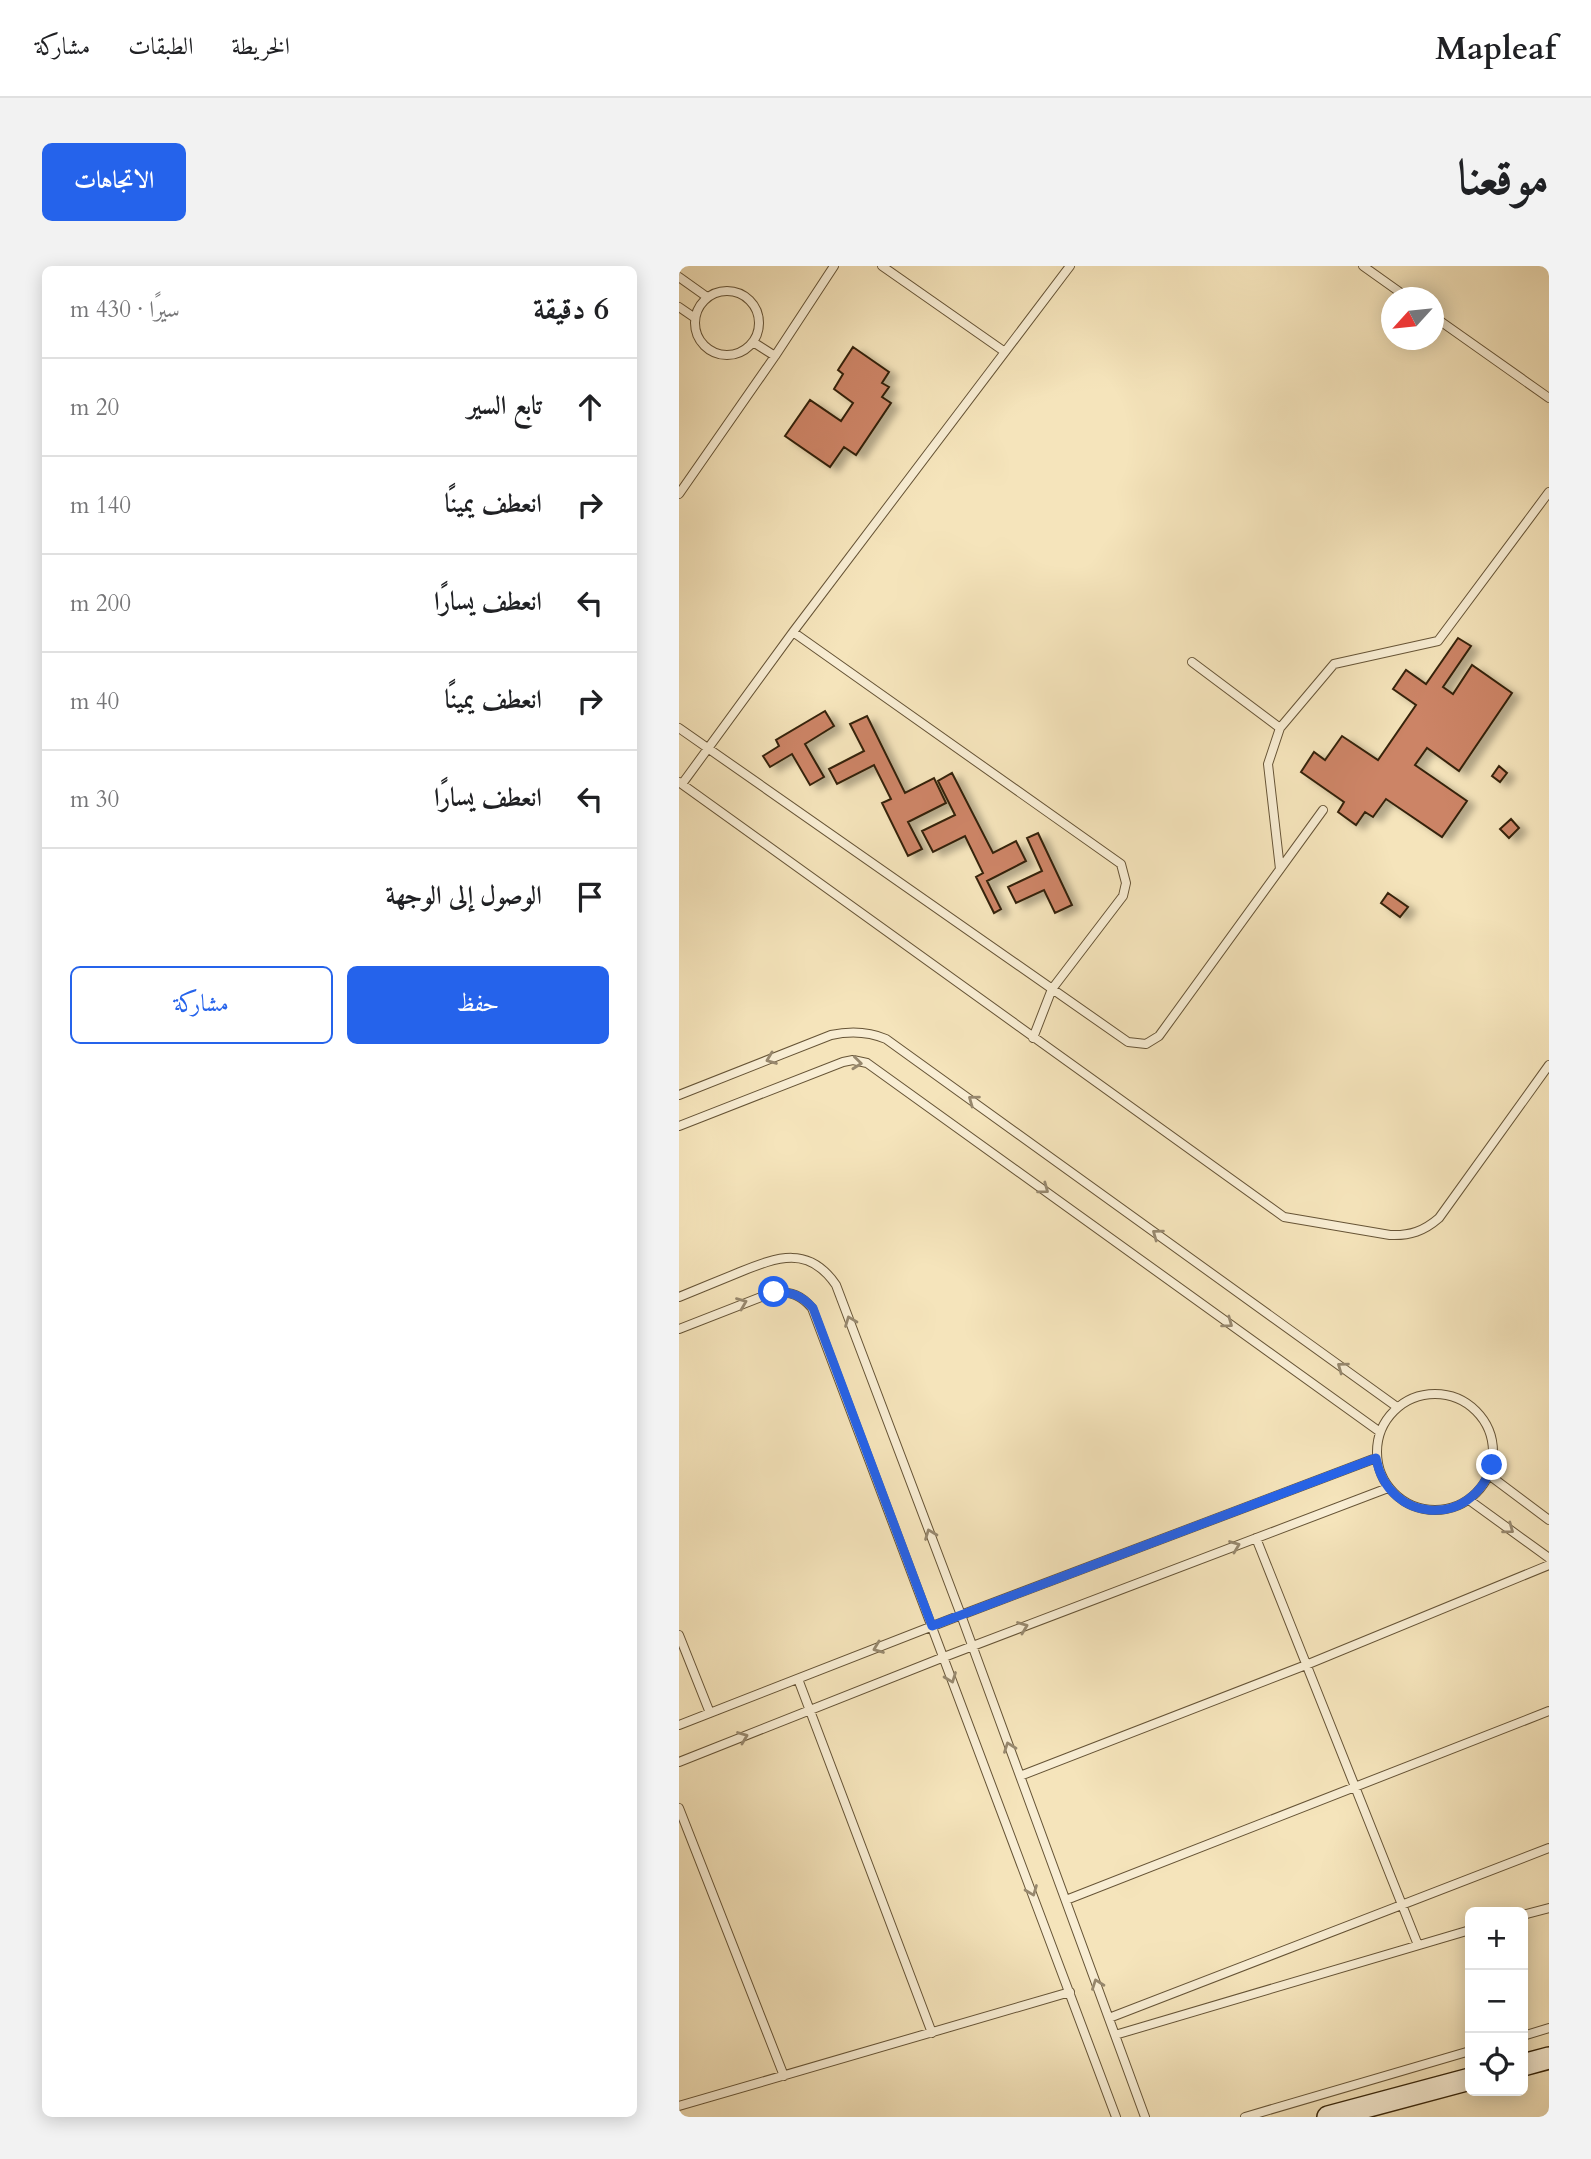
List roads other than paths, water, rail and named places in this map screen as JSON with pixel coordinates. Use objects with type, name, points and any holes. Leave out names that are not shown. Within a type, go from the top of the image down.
[{"type":"street","points":[[1528,2064],[1549,2058]]},
{"type":"street","points":[[1328,2117],[1465,2080]]},
{"type":"lane","points":[[679,494],[834,266]]},
{"type":"lane","points":[[882,266],[1005,352]]},
{"type":"lane","points":[[1070,266],[680,783],[1284,1217],[1401,1236],[1422,1231],[1439,1218],[1549,1065]]},
{"type":"lane","points":[[1363,266],[1393,287]]},
{"type":"lane","points":[[679,277],[707,297]]},
{"type":"lane","points":[[725,290],[734,291],[752,303],[758,313],[758,332],[753,342],[741,352],[730,355],[711,350],[702,343],[697,333],[695,318],[700,305],[707,297],[725,290]]},
{"type":"lane","points":[[679,307],[695,318]]},
{"type":"lane","points":[[1444,324],[1549,398]]},
{"type":"lane","points":[[753,342],[775,356]]},
{"type":"lane","points":[[1280,869],[1268,764],[1280,728],[1334,664],[1438,641],[1549,492]]},
{"type":"lane","points":[[793,632],[1121,864],[1126,883],[1123,896],[1052,989],[1033,1038]]},
{"type":"lane","points":[[1192,662],[1280,728]]},
{"type":"lane","points":[[679,728],[1128,1042],[1146,1044],[1159,1036],[1323,810]]},
{"type":"lane","points":[[679,1095],[831,1035],[855,1032],[886,1039],[1397,1407]]},
{"type":"lane","points":[[679,1126],[843,1062],[853,1060],[867,1063],[1380,1432]]},
{"type":"lane","points":[[679,1297],[779,1258],[806,1260],[823,1270],[840,1294],[1145,2117]]},
{"type":"lane","points":[[679,1329],[774,1292],[792,1293],[813,1308],[1116,2117]]},
{"type":"lane","points":[[1439,1394],[1460,1399],[1485,1422],[1493,1454],[1489,1475],[1468,1500],[1448,1509],[1426,1510],[1405,1503],[1388,1488],[1380,1474],[1376,1458],[1380,1432],[1397,1407],[1416,1396],[1439,1394]]},
{"type":"lane","points":[[679,1725],[1376,1458]]},
{"type":"lane","points":[[1489,1475],[1549,1520]]},
{"type":"lane","points":[[679,1762],[944,1657],[1388,1488]]},
{"type":"lane","points":[[1468,1500],[1549,1559]]},
{"type":"lane","points":[[1256,1538],[1418,1945]]},
{"type":"lane","points":[[1020,1776],[1306,1665],[1549,1565]]},
{"type":"lane","points":[[679,1635],[711,1713]]},
{"type":"lane","points":[[798,1679],[932,2033]]},
{"type":"lane","points":[[1066,1900],[1549,1711]]},
{"type":"lane","points":[[679,1808],[784,2076]]},
{"type":"lane","points":[[1109,2018],[1549,1848]]},
{"type":"lane","points":[[1528,1914],[1549,1908]]},
{"type":"lane","points":[[1115,2035],[1465,1931]]},
{"type":"lane","points":[[679,2106],[1070,1992]]},
{"type":"lane","points":[[1528,2034],[1549,2028]]},
{"type":"lane","points":[[1245,2117],[1465,2052]]}]
